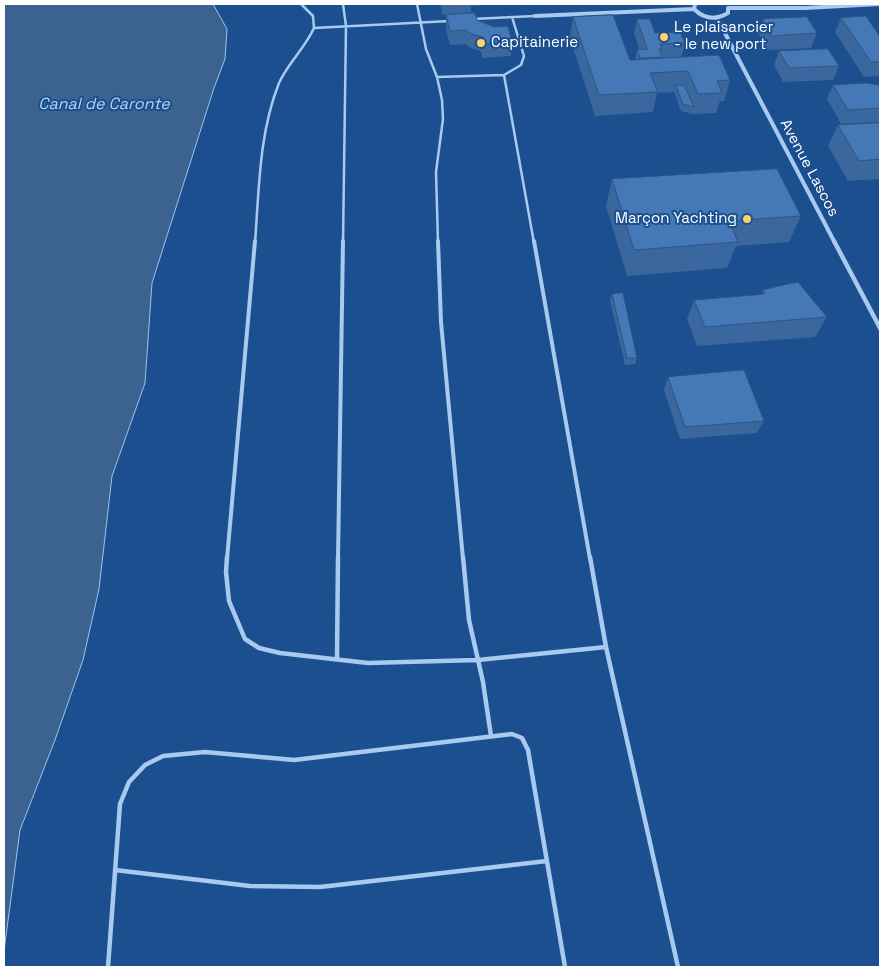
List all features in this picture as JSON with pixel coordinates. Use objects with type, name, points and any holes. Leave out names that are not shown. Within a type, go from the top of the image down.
[{"type":"street","points":[[694,9],[695,4]]},
{"type":"street","points":[[724,4],[728,8],[806,8],[880,4]]},
{"type":"street","points":[[535,16],[694,9],[706,17],[718,18],[728,13],[728,8]]},
{"type":"street","name":"Avenue Lascos","points":[[718,18],[880,328]]},
{"type":"lane","points":[[301,4],[313,16],[314,28],[282,78],[263,145],[226,572],[229,601],[236,621],[245,639],[259,648],[280,653],[368,663],[478,660],[606,647]]},
{"type":"lane","points":[[337,659],[346,26],[343,4]]},
{"type":"lane","points":[[417,4],[426,49],[437,76],[444,119],[436,172],[441,322],[469,620],[491,736]]},
{"type":"lane","points":[[464,20],[535,16]]},
{"type":"lane","points":[[437,76],[504,75],[521,65],[524,56],[512,17]]},
{"type":"lane","points":[[314,28],[455,20]]},
{"type":"lane","points":[[504,75],[606,647],[678,967]]},
{"type":"lane","points":[[108,967],[120,804],[129,782],[145,765],[163,756],[205,752],[294,760],[512,734],[522,738],[528,750],[565,967]]},
{"type":"lane","points":[[115,870],[250,886],[320,887],[547,861]]},
{"type":"water","name":"Canal de Caronte","points":[[4,4],[213,4],[227,29],[225,59],[152,283],[145,383],[112,476],[99,589],[83,660],[55,740],[20,830],[4,951]]},
{"type":"building","points":[[475,13],[477,20],[494,27],[508,26],[512,42],[483,44],[481,39],[483,37],[471,34],[465,30],[450,31],[446,15]]},
{"type":"building","points":[[613,15],[630,60],[719,55],[730,80],[717,81],[722,93],[698,94],[688,71],[650,73],[658,92],[599,95],[573,17]]},
{"type":"building","points":[[866,16],[880,37],[880,62],[871,62],[841,18]]},
{"type":"building","points":[[807,17],[817,33],[772,36],[763,19]]},
{"type":"building","points":[[637,19],[650,19],[655,33],[680,32],[685,43],[660,44],[662,49],[659,49],[662,57],[640,58],[637,50],[647,49]]},
{"type":"building","points":[[828,49],[839,66],[789,68],[779,51]]},
{"type":"building","points":[[867,83],[880,85],[880,108],[848,110],[833,85]]},
{"type":"building","points":[[676,85],[684,85],[694,107],[683,104]]},
{"type":"building","points":[[880,123],[880,159],[859,161],[838,125]]},
{"type":"building","points":[[777,169],[801,216],[729,221],[738,242],[634,250],[612,179]]},
{"type":"building","points":[[798,282],[827,317],[705,327],[694,300],[765,294],[763,290]]},
{"type":"building","points":[[623,293],[637,358],[627,358],[612,294]]},
{"type":"building","points":[[744,370],[764,421],[685,427],[668,377]]},
{"type":"place","name":"Le plaisancier - le new port","points":[[664,37]]},
{"type":"place","name":"Capitainerie","points":[[481,43]]},
{"type":"place","name":"Marçon Yachting","points":[[747,219]]}]
